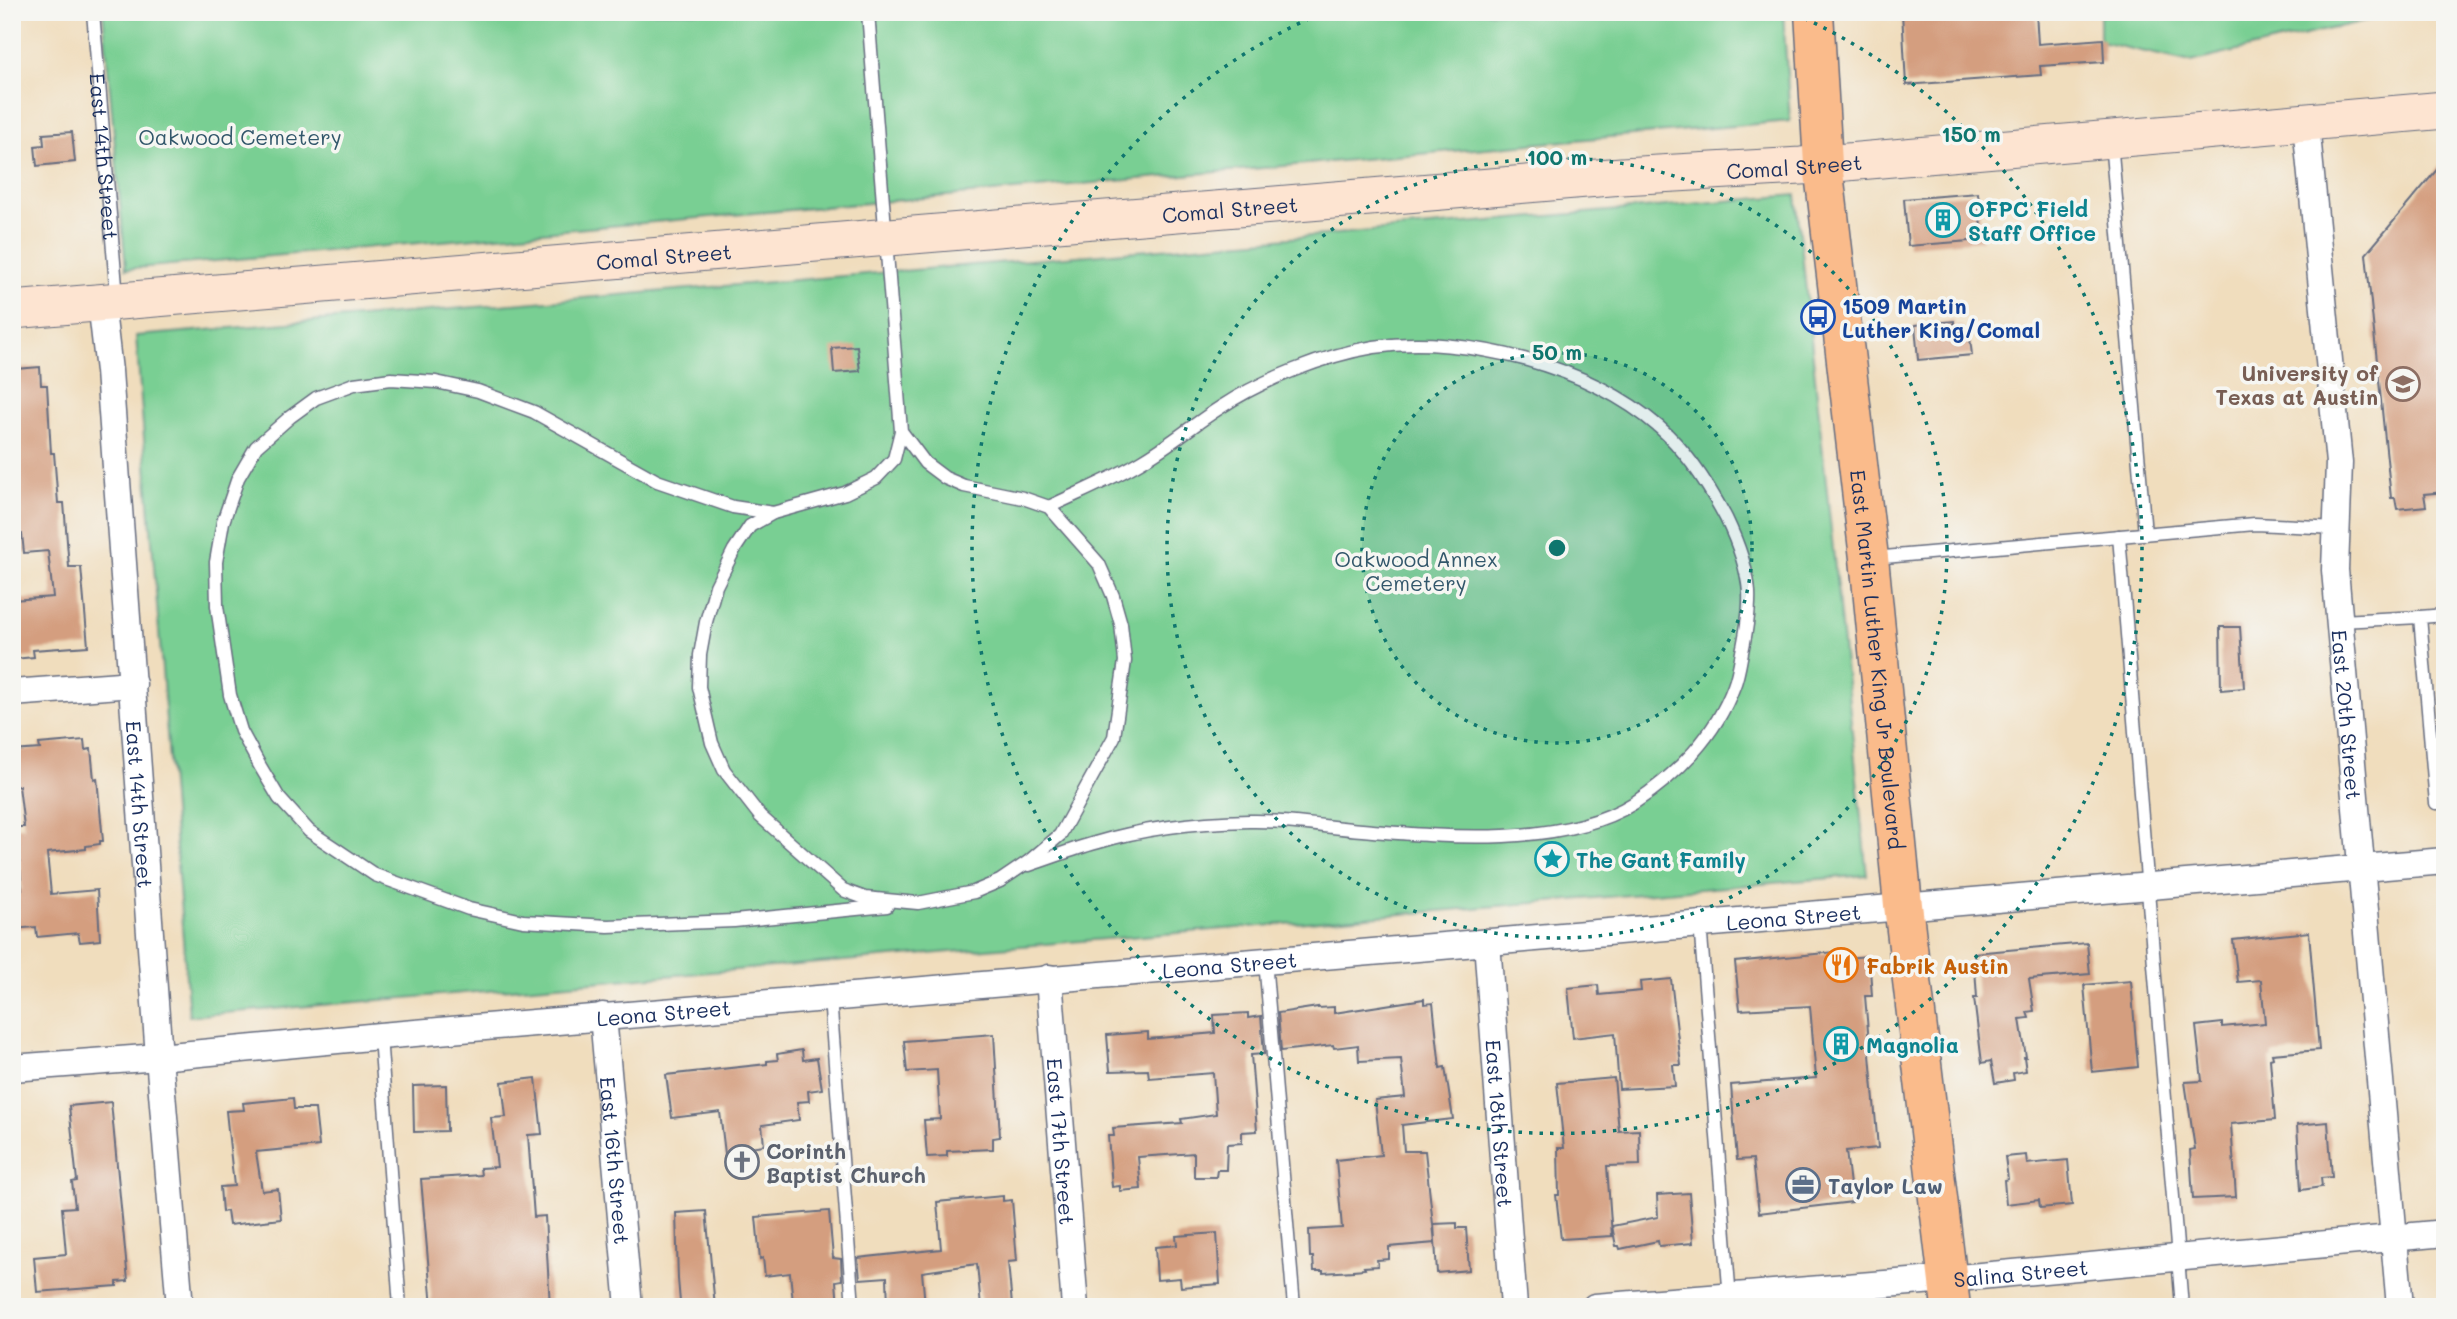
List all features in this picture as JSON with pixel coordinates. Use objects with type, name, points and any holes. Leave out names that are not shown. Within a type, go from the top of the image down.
[{"type":"main road","name":"East Martin Luther King Jr Boulevard","points":[[1814,12],[1823,164],[1869,558],[1903,905],[1949,1293]]},
{"type":"street","name":"Comal Street","points":[[12,310],[1608,177],[1823,164],[2445,110]]},
{"type":"street","name":"East 20th Street","points":[[2306,124],[2339,463],[2335,570],[2400,1307]]},
{"type":"street","name":"East 14th Street","points":[[109,301],[109,371],[180,1307]]},
{"type":"street","points":[[12,693],[133,684]]},
{"type":"street","name":"Leona Street","points":[[12,1068],[1903,905],[2445,861]]},
{"type":"street","name":"East 18th Street","points":[[1487,942],[1514,1307]]},
{"type":"street","name":"East 17th Street","points":[[1049,978],[1074,1307]]},
{"type":"street","name":"East 16th Street","points":[[603,1016],[629,1307]]},
{"type":"street","name":"Salina Street","points":[[1595,1307],[1949,1293],[2178,1257],[2445,1233]]},
{"type":"lane","name":"East 14th Street","points":[[93,12],[109,301]]},
{"type":"lane","points":[[868,12],[901,431],[894,459],[876,478],[845,493],[773,513],[750,526],[716,586],[700,655],[699,687],[712,743],[724,770],[760,816],[843,891],[865,898],[918,903]]},
{"type":"lane","points":[[2111,140],[2146,534]]},
{"type":"lane","points":[[1018,869],[1117,837],[1218,822],[1288,822],[1365,831],[1478,836],[1563,830],[1602,820],[1634,803],[1697,751],[1735,685],[1748,607],[1749,593],[1739,545],[1715,497],[1689,461],[1660,428],[1622,401],[1571,374],[1521,358],[1478,349],[1430,345],[1374,347],[1296,369],[1223,405],[1147,459],[1049,506]]},
{"type":"lane","points":[[773,513],[733,507],[657,481],[534,412],[478,391],[436,382],[391,379],[354,384],[316,398],[256,447],[238,478],[223,522],[216,562],[217,606],[225,668],[241,731],[279,798],[309,831],[376,875],[468,908],[523,921],[608,926],[734,921],[918,903],[974,892],[1000,881],[1060,835],[1114,737],[1125,661],[1121,624],[1113,596],[1099,564],[1049,506],[964,486],[944,478],[925,463],[901,431]]},
{"type":"lane","points":[[1869,558],[2255,524],[2337,528]]},
{"type":"lane","points":[[2119,536],[2182,1307]]},
{"type":"lane","points":[[2340,621],[2445,615]]},
{"type":"lane","points":[[2420,617],[2437,803],[2445,803]]},
{"type":"lane","points":[[1700,923],[1730,1301]]},
{"type":"lane","points":[[1265,960],[1294,1307]]},
{"type":"lane","points":[[830,997],[853,1307]]},
{"type":"lane","points":[[380,1035],[400,1307]]},
{"type":"green space","name":"Oakwood Cemetery","points":[[103,12],[1783,12],[1790,121],[126,269]]},
{"type":"green space","points":[[2100,12],[2402,12],[2191,62],[2100,42]]},
{"type":"green space","name":"Oakwood Annex Cemetery","points":[[1796,195],[1867,875],[189,1016],[136,336]]},
{"type":"building","points":[[1902,12],[2036,12],[2038,44],[2103,39],[2104,62],[2040,66],[2041,75],[1906,85]]},
{"type":"building","points":[[72,132],[75,162],[37,166],[35,146],[44,145],[43,134]]},
{"type":"building","points":[[2445,160],[2445,492],[2424,494],[2426,506],[2397,509],[2395,498],[2391,498],[2366,254]]},
{"type":"building","name":"OFPC Field Staff Office","points":[[1978,193],[1982,240],[1908,246],[1904,199]]},
{"type":"building","points":[[1954,321],[1954,327],[1962,326],[1962,331],[1969,330],[1972,355],[1918,360],[1915,325]]},
{"type":"building","points":[[857,346],[860,371],[834,373],[832,348]]},
{"type":"building","points":[[40,367],[41,385],[47,385],[51,453],[54,453],[58,503],[64,503],[69,567],[81,567],[88,646],[33,650],[34,657],[14,659],[12,600],[53,597],[48,551],[24,553],[22,534],[12,535],[12,378],[16,377],[16,369]]},
{"type":"building","points":[[2220,627],[2240,627],[2244,688],[2221,690]]},
{"type":"building","points":[[84,740],[85,750],[91,749],[94,779],[97,778],[103,841],[86,846],[86,849],[47,853],[51,894],[97,890],[100,940],[80,942],[78,933],[37,937],[36,927],[12,929],[12,890],[22,889],[16,827],[24,827],[19,786],[14,787],[12,751],[40,749],[39,744]]},
{"type":"building","points":[[2309,932],[2319,1050],[2272,1054],[2273,1058],[2270,1059],[2275,1120],[2231,1124],[2236,1197],[2193,1199],[2190,1150],[2195,1149],[2185,1082],[2202,1081],[2196,1026],[2222,1023],[2222,1027],[2265,1023],[2261,980],[2238,982],[2233,940]]},
{"type":"building","points":[[2087,943],[2090,974],[2029,979],[2034,1011],[2027,1012],[2029,1018],[2020,1019],[2026,1071],[2013,1073],[2014,1080],[1995,1083],[1991,1061],[1982,1063],[1974,998],[1977,998],[1974,953]]},
{"type":"building","name":"Magnolia","points":[[1845,951],[1845,958],[1869,956],[1872,996],[1865,996],[1878,1148],[1846,1151],[1852,1202],[1759,1213],[1753,1159],[1737,1160],[1731,1085],[1816,1078],[1810,1006],[1740,1010],[1735,962]]},
{"type":"building","points":[[1671,979],[1681,1065],[1673,1065],[1675,1086],[1619,1089],[1615,1033],[1573,1038],[1568,988],[1598,985],[1599,995],[1641,991],[1640,982]]},
{"type":"building","points":[[2131,981],[2138,1067],[2092,1072],[2084,985]]},
{"type":"building","points":[[1424,999],[1424,1004],[1433,1003],[1440,1068],[1445,1067],[1453,1119],[1402,1125],[1404,1151],[1425,1151],[1435,1243],[1389,1247],[1389,1259],[1377,1260],[1378,1266],[1353,1271],[1314,1271],[1313,1257],[1310,1257],[1309,1230],[1342,1228],[1336,1160],[1381,1155],[1375,1100],[1405,1097],[1401,1059],[1359,1061],[1358,1045],[1281,1051],[1278,1013],[1334,1007],[1334,1013]]},
{"type":"building","points":[[1248,1013],[1248,1018],[1261,1016],[1264,1054],[1251,1055],[1257,1131],[1242,1132],[1242,1143],[1227,1144],[1226,1170],[1217,1170],[1216,1177],[1194,1177],[1194,1153],[1138,1157],[1141,1189],[1120,1191],[1120,1186],[1112,1187],[1108,1136],[1114,1136],[1113,1128],[1182,1123],[1181,1119],[1216,1114],[1213,1073],[1149,1078],[1148,1070],[1110,1071],[1107,1035],[1148,1032],[1148,1039],[1215,1033],[1214,1015]]},
{"type":"building","points":[[994,1034],[1000,1137],[993,1138],[993,1149],[947,1151],[947,1156],[927,1157],[924,1120],[940,1119],[937,1070],[907,1072],[904,1041]]},
{"type":"building","name":"Corinth Baptist Church","points":[[802,1050],[803,1060],[817,1058],[822,1089],[808,1091],[809,1101],[797,1102],[799,1120],[762,1125],[764,1145],[749,1147],[750,1160],[726,1162],[720,1112],[672,1118],[666,1075],[767,1064],[767,1061],[778,1060],[777,1054]]},
{"type":"building","points":[[536,1078],[542,1134],[528,1135],[534,1217],[545,1216],[550,1307],[432,1307],[421,1179],[481,1175],[480,1168],[497,1167],[491,1118],[506,1117],[502,1082]]},
{"type":"building","points":[[1614,1078],[1619,1131],[1639,1130],[1640,1165],[1607,1166],[1612,1236],[1561,1239],[1556,1195],[1559,1195],[1558,1148],[1564,1148],[1557,1083]]},
{"type":"building","points":[[446,1085],[447,1131],[414,1132],[413,1086]]},
{"type":"building","points":[[293,1098],[294,1109],[315,1109],[319,1146],[256,1152],[262,1191],[278,1189],[281,1219],[229,1225],[227,1211],[222,1212],[220,1187],[234,1186],[226,1111],[244,1110],[243,1103]]},
{"type":"building","points":[[111,1102],[128,1281],[117,1282],[117,1286],[37,1292],[34,1257],[66,1254],[62,1208],[75,1207],[72,1182],[77,1181],[69,1106]]},
{"type":"building","points":[[2328,1122],[2332,1177],[2321,1178],[2322,1187],[2301,1190],[2297,1125]]},
{"type":"building","points":[[2026,1155],[2027,1164],[2068,1160],[2072,1205],[2040,1208],[2039,1200],[2006,1204],[2004,1180],[2008,1179],[2005,1157]]},
{"type":"building","points":[[1689,1193],[1693,1243],[1659,1246],[1658,1241],[1620,1249],[1616,1246],[1612,1226],[1658,1217],[1657,1195]]},
{"type":"building","points":[[1003,1196],[1003,1201],[1012,1200],[1017,1261],[1008,1262],[1012,1305],[981,1307],[977,1264],[922,1272],[925,1305],[888,1307],[887,1277],[860,1279],[858,1258],[941,1249],[937,1202]]},
{"type":"building","points":[[706,1211],[715,1307],[683,1307],[678,1279],[676,1213]]},
{"type":"building","points":[[829,1211],[833,1258],[841,1259],[842,1280],[836,1281],[838,1307],[796,1307],[790,1273],[765,1276],[763,1258],[760,1259],[756,1217]]},
{"type":"building","points":[[1457,1223],[1457,1228],[1466,1228],[1469,1270],[1437,1273],[1434,1224]]},
{"type":"building","points":[[1217,1233],[1220,1284],[1181,1287],[1180,1278],[1157,1280],[1155,1247],[1177,1245],[1176,1236]]},
{"type":"place","name":"OFPC Field Staff Office","points":[[1943,220]]},
{"type":"place","name":"1509 Martin Luther King/Comal","points":[[1818,317]]},
{"type":"place","name":"University of Texas at Austin","points":[[2403,384]]},
{"type":"place","name":"The Gant Family","points":[[1552,859]]},
{"type":"place","name":"Fabrik Austin","points":[[1841,965]]},
{"type":"place","name":"Magnolia","points":[[1841,1044]]},
{"type":"place","name":"Corinth Baptist Church","points":[[742,1162]]},
{"type":"place","name":"Taylor Law","points":[[1803,1185]]}]
